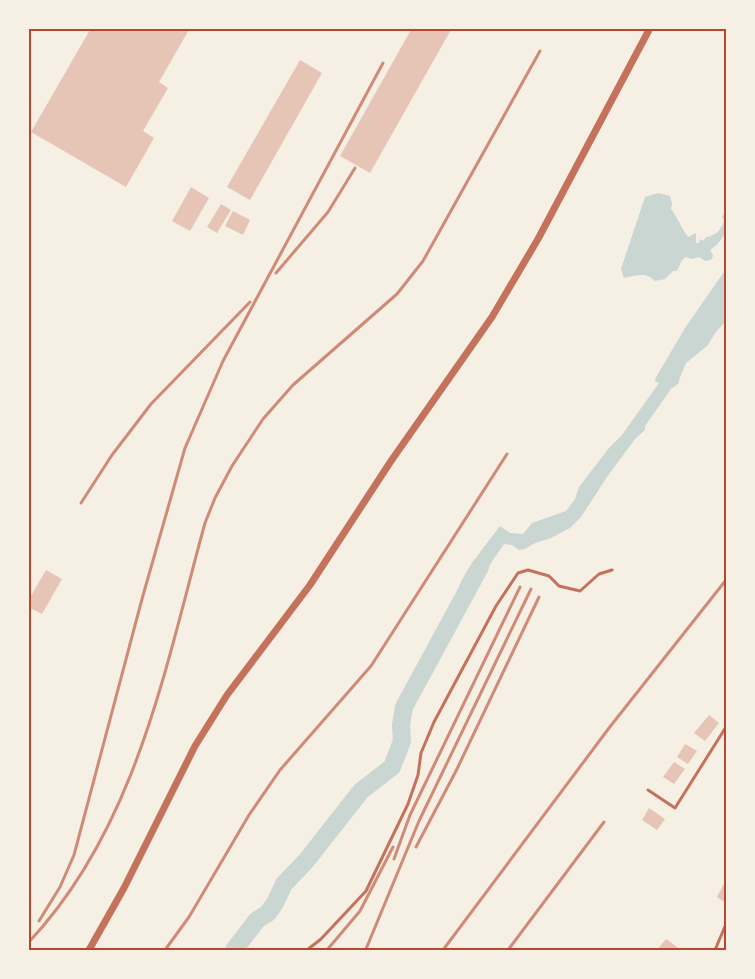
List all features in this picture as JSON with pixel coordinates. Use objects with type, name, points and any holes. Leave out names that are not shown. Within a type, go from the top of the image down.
[{"type":"street","points":[[89,951],[124,888],[195,746],[227,695],[310,585],[391,461],[492,318],[538,239],[650,28]]},
{"type":"lane","points":[[307,951],[366,891],[408,804],[418,775],[421,753],[434,722],[496,606],[518,573],[528,570],[549,576],[559,586],[580,591],[599,574],[612,570]]},
{"type":"lane","points":[[648,790],[675,808],[726,727]]},
{"type":"lane","points":[[715,951],[726,924]]},
{"type":"shaded area","points":[[658,193],[670,196],[671,209],[688,237],[696,233],[696,243],[720,230],[726,209],[725,233],[710,250],[713,255],[710,260],[686,257],[678,269],[665,279],[655,281],[648,276],[640,275],[624,278],[621,269],[645,197]]},
{"type":"shaded area","points":[[726,269],[726,321],[707,346],[686,363],[679,383],[671,389],[645,426],[645,430],[635,439],[607,477],[581,517],[570,528],[525,549],[519,550],[512,545],[504,544],[489,566],[477,591],[459,586],[473,562],[500,526],[510,533],[523,534],[532,523],[566,511],[575,499],[579,487],[622,435],[659,383],[655,379],[685,328]]},
{"type":"building","points":[[91,28],[190,28],[159,82],[168,88],[143,131],[154,138],[126,187],[31,132]]},
{"type":"building","points":[[412,28],[452,28],[370,173],[340,156]]},
{"type":"building","points":[[300,60],[322,73],[250,200],[227,187]]},
{"type":"building","points":[[191,187],[209,198],[190,231],[172,221]]},
{"type":"building","points":[[221,204],[231,210],[217,233],[207,227]]},
{"type":"building","points":[[233,211],[250,220],[243,235],[225,226]]},
{"type":"building","points":[[46,570],[62,579],[42,614],[28,607],[28,601]]},
{"type":"building","points":[[709,715],[719,723],[705,741],[694,733]]},
{"type":"building","points":[[685,744],[697,751],[688,764],[677,757]]},
{"type":"building","points":[[674,762],[685,769],[674,784],[663,777]]},
{"type":"building","points":[[649,808],[665,819],[657,830],[642,820]]},
{"type":"building","points":[[726,880],[726,903],[717,897]]},
{"type":"building","points":[[666,939],[681,950],[657,950]]},
{"type":"waterway","points":[[234,950],[257,920],[268,913],[284,884],[306,861],[361,791],[392,767],[402,741],[401,725],[404,707],[480,567]]},
{"type":"railway","points":[[28,943],[65,898],[96,850],[121,798],[160,690],[205,523],[232,466],[263,419],[293,385],[397,294],[423,261],[540,51]]},
{"type":"railway","points":[[39,921],[60,887],[74,855],[185,448],[223,361],[383,63]]},
{"type":"railway","points":[[276,273],[328,212],[355,168]]},
{"type":"railway","points":[[81,503],[112,455],[151,404],[250,302]]},
{"type":"railway","points":[[165,950],[189,917],[249,815],[280,770],[371,666],[507,454]]},
{"type":"railway","points":[[443,950],[609,728],[726,580]]},
{"type":"railway","points":[[394,859],[410,815],[520,587]]},
{"type":"railway","points":[[366,949],[419,821],[531,589]]},
{"type":"railway","points":[[416,847],[456,771],[539,597]]},
{"type":"railway","points":[[508,950],[604,822]]},
{"type":"railway","points":[[327,950],[360,911],[393,847]]}]
